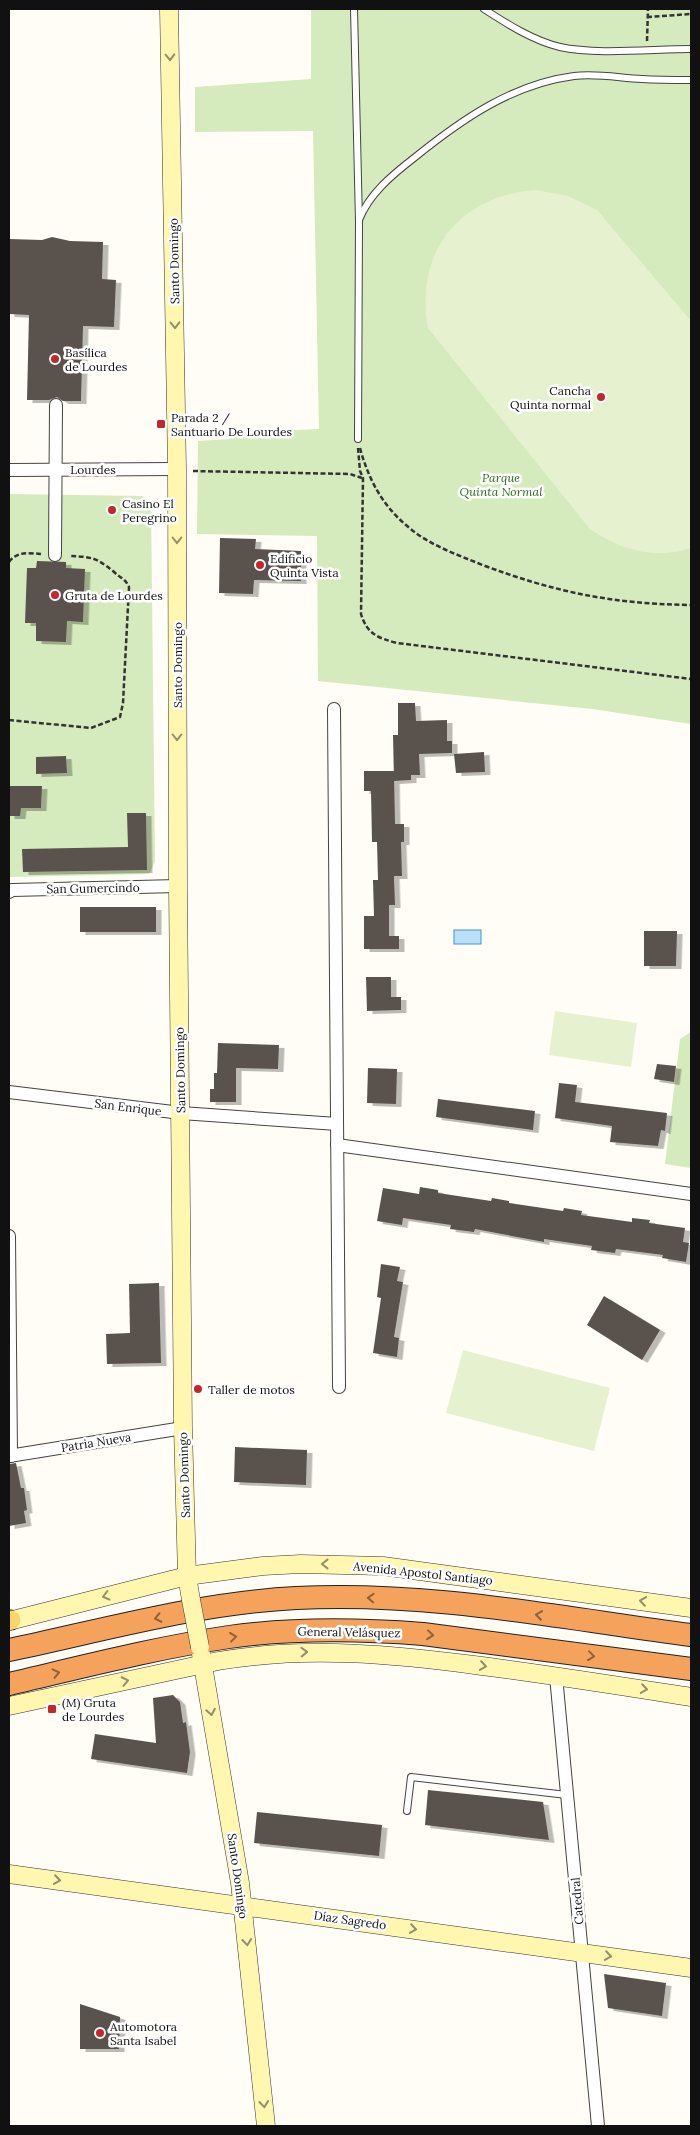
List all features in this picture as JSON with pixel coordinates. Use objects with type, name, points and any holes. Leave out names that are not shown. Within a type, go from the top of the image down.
[{"type":"highway","points":[[9,1650],[215,1606],[332,1597],[449,1603],[691,1636]]},
{"type":"highway","name":"General Velásquez","points":[[9,1684],[194,1643],[304,1630],[422,1634],[691,1669]]},
{"type":"street","name":"Santo Domingo","points":[[170,9],[177,469],[178,886],[183,1428],[187,1576],[243,1905],[266,2126]]},
{"type":"street","points":[[55,555],[56,405]]},
{"type":"street","name":"Lourdes","points":[[9,470],[177,469]]},
{"type":"street","points":[[334,710],[339,1387]]},
{"type":"street","name":"San Gumercindo","points":[[9,892],[12,890],[178,886]]},
{"type":"street","name":"San Enrique","points":[[9,1092],[181,1113],[337,1124]]},
{"type":"street","points":[[337,1145],[691,1194]]},
{"type":"street","points":[[9,1236],[10,1456]]},
{"type":"street","name":"Patria Nueva","points":[[10,1456],[183,1428]]},
{"type":"street","name":"Avenida Apostol Santiago","points":[[10,1620],[187,1576],[282,1565],[383,1566],[691,1608]]},
{"type":"street","points":[[9,1706],[201,1656],[250,1656],[301,1652],[369,1653],[556,1676],[691,1697]]},
{"type":"street","name":"Catedral","points":[[556,1676],[598,2126]]},
{"type":"street","name":"Díaz Sagredo","points":[[9,1874],[691,1968]]},
{"type":"lane","points":[[354,9],[358,222],[358,439]]},
{"type":"lane","points":[[484,9],[525,33],[559,47],[578,50],[691,49]]},
{"type":"lane","points":[[358,222],[367,204],[379,189],[427,147],[469,117],[525,88],[560,78],[585,75],[645,80],[691,80]]},
{"type":"lane","points":[[407,1811],[411,1777],[567,1795]]},
{"type":"path","points":[[648,9],[647,17],[691,14]]},
{"type":"path","points":[[358,439],[362,478],[361,614],[368,630],[375,636],[397,643],[691,679]]},
{"type":"path","points":[[358,439],[368,475],[383,501],[405,525],[431,543],[508,575],[560,591],[622,602],[691,605]]},
{"type":"path","points":[[177,469],[199,472],[350,474],[362,478]]},
{"type":"path","points":[[9,562],[13,556],[25,553],[93,557],[103,562],[114,573],[125,578],[129,587],[123,703],[120,718],[92,728],[9,720]]},
{"type":"green space","name":"Parque Quinta Normal","points":[[311,9],[691,9],[691,724],[592,709],[318,681],[317,536],[197,534],[198,441],[230,439],[230,433],[319,429],[313,131],[195,132],[195,87],[311,79]]},
{"type":"green space","points":[[536,190],[568,196],[597,210],[691,321],[691,548],[665,553],[639,551],[614,543],[590,529],[428,328],[426,300],[428,275],[436,252],[448,232],[465,216],[485,203],[509,194]]},
{"type":"green space","points":[[9,494],[143,496],[151,503],[155,862],[149,874],[9,877]]},
{"type":"green space","points":[[555,1011],[637,1023],[631,1067],[549,1055]]},
{"type":"green space","points":[[691,1032],[691,1168],[665,1164],[680,1039]]},
{"type":"green space","points":[[463,1350],[610,1388],[594,1451],[446,1413]]},
{"type":"water","points":[[454,930],[481,930],[481,944],[454,944]]},
{"type":"building","name":"Basílica de Lourdes","points":[[52,237],[70,241],[103,242],[102,279],[116,280],[114,327],[83,326],[81,401],[63,401],[57,397],[49,400],[27,400],[29,315],[9,314],[9,239],[42,240]]},
{"type":"building","name":"Edificio Quinta Vista","points":[[220,538],[256,539],[255,549],[301,551],[301,581],[254,580],[253,594],[219,593]]},
{"type":"building","name":"Gruta de Lourdes","points":[[37,561],[66,562],[66,568],[85,569],[83,622],[67,621],[66,642],[36,641],[36,623],[25,623],[27,568],[36,568]]},
{"type":"building","points":[[398,703],[415,703],[416,721],[447,720],[447,741],[452,741],[452,753],[419,754],[420,775],[411,775],[411,780],[394,781],[393,735],[398,735]]},
{"type":"building","points":[[484,752],[485,772],[456,773],[454,754]]},
{"type":"building","points":[[66,756],[67,773],[36,774],[36,757]]},
{"type":"building","points":[[364,771],[394,771],[395,824],[404,824],[404,842],[401,842],[402,876],[394,876],[395,905],[389,905],[389,936],[399,936],[399,949],[364,949],[364,916],[374,916],[373,880],[378,880],[377,842],[372,842],[371,791],[364,791]]},
{"type":"building","points":[[9,786],[42,786],[41,808],[21,808],[20,816],[9,816]]},
{"type":"building","points":[[127,813],[146,813],[147,870],[23,872],[22,849],[128,847]]},
{"type":"building","points":[[80,907],[156,907],[156,932],[80,932]]},
{"type":"building","points":[[644,931],[677,931],[676,966],[644,966]]},
{"type":"building","points":[[366,977],[391,977],[391,997],[401,997],[401,1010],[367,1011]]},
{"type":"building","points":[[218,1043],[279,1045],[278,1069],[236,1068],[236,1102],[210,1102],[210,1089],[214,1089],[214,1073],[217,1073]]},
{"type":"building","points":[[657,1064],[676,1066],[674,1082],[654,1079]]},
{"type":"building","points":[[368,1068],[397,1069],[396,1104],[367,1103]]},
{"type":"building","points":[[559,1083],[577,1085],[575,1102],[667,1113],[665,1131],[661,1130],[658,1146],[610,1142],[612,1126],[555,1118]]},
{"type":"building","points":[[438,1099],[535,1111],[533,1130],[436,1117]]},
{"type":"building","points":[[420,1187],[438,1190],[438,1193],[491,1201],[492,1198],[509,1201],[509,1203],[563,1211],[564,1208],[582,1211],[581,1215],[632,1222],[632,1218],[650,1220],[649,1223],[685,1228],[683,1242],[689,1243],[686,1262],[662,1258],[663,1255],[616,1249],[615,1253],[591,1250],[592,1246],[544,1239],[544,1242],[475,1229],[474,1232],[450,1229],[451,1225],[403,1218],[402,1225],[377,1221],[383,1188],[419,1194]]},
{"type":"building","points":[[381,1264],[400,1267],[397,1281],[403,1282],[394,1337],[399,1338],[397,1357],[373,1353],[381,1298],[377,1297]]},
{"type":"building","points":[[159,1283],[161,1363],[107,1364],[106,1334],[130,1333],[129,1284]]},
{"type":"building","points":[[604,1296],[660,1330],[642,1360],[587,1325]]},
{"type":"building","points":[[235,1447],[307,1450],[306,1485],[234,1482]]},
{"type":"building","points":[[16,1463],[21,1488],[24,1488],[27,1510],[24,1511],[26,1523],[9,1526],[9,1464]]},
{"type":"building","points":[[173,1695],[180,1702],[183,1723],[186,1722],[190,1752],[187,1773],[91,1759],[95,1734],[156,1743],[153,1698]]},
{"type":"building","points":[[428,1790],[543,1802],[549,1840],[425,1825]]},
{"type":"building","points":[[257,1812],[382,1825],[379,1856],[254,1843]]},
{"type":"building","points":[[604,1974],[666,1983],[662,2016],[608,2008]]},
{"type":"building","name":"Automotora Santa Isabel","points":[[80,2004],[120,2017],[119,2049],[80,2049]]},
{"type":"place","name":"Basílica de Lourdes","points":[[55,359]]},
{"type":"place","name":"Cancha Quinta normal","points":[[601,397]]},
{"type":"place","name":"Parada 2 / Santuario De Lourdes","points":[[161,424]]},
{"type":"place","name":"Casino El Peregrino","points":[[112,510]]},
{"type":"place","name":"Edificio Quinta Vista","points":[[260,565]]},
{"type":"place","name":"Gruta de Lourdes","points":[[55,595]]},
{"type":"place","name":"Taller de motos","points":[[198,1389]]},
{"type":"place","name":"(M) Gruta de Lourdes","points":[[52,1709]]},
{"type":"place","name":"Automotora Santa Isabel","points":[[100,2033]]}]
